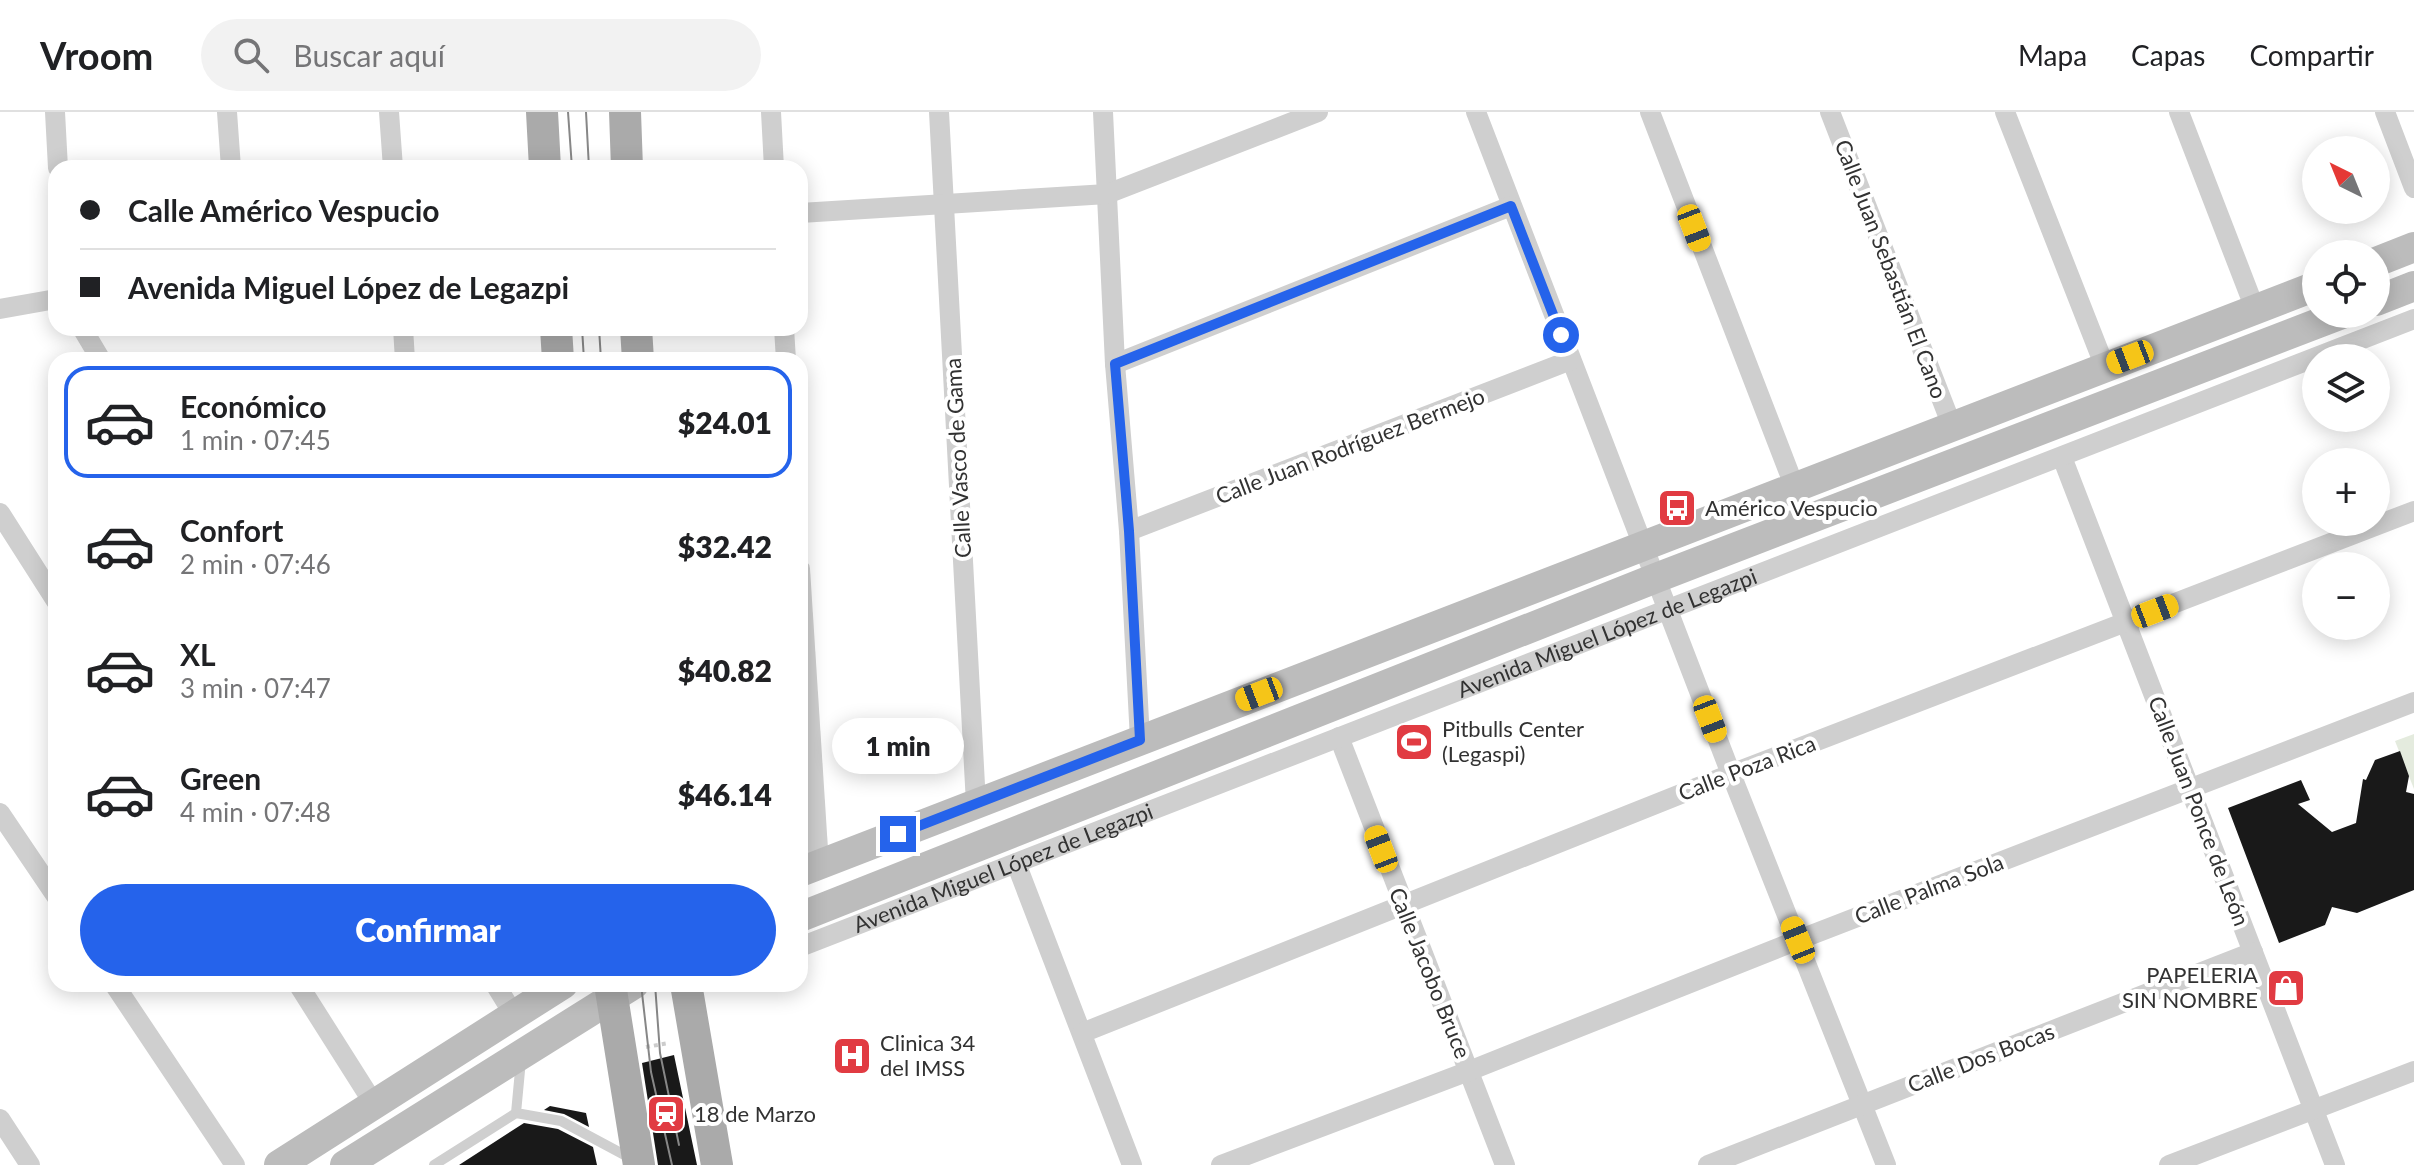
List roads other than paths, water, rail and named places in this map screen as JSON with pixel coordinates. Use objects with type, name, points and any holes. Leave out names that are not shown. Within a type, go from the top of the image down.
[{"type":"main road","points":[[542,112],[545,160]]},
{"type":"main road","points":[[625,112],[627,160]]},
{"type":"main road","points":[[2390,256],[2414,247]]},
{"type":"main road","points":[[2390,295],[2414,286]]},
{"type":"main road","points":[[810,869],[2302,291]]},
{"type":"main road","name":"Avenida Miguel López de Legazpi","points":[[808,914],[1656,578],[2306,328]]},
{"type":"main road","points":[[279,1165],[550,992]]},
{"type":"main road","points":[[345,1165],[612,992]]},
{"type":"main road","points":[[618,992],[620,1052],[639,1164]]},
{"type":"main road","points":[[687,992],[717,1165]]},
{"type":"street","points":[[55,112],[58,160]]},
{"type":"street","points":[[227,112],[230,160]]},
{"type":"street","points":[[389,112],[392,160]]},
{"type":"street","points":[[771,112],[774,160]]},
{"type":"street","name":"Calle Vasco de Gama","points":[[939,112],[976,804]]},
{"type":"street","points":[[1103,112],[1115,364],[1129,531],[1140,740]]},
{"type":"street","points":[[808,212],[1107,194],[1318,112]]},
{"type":"street","points":[[1476,112],[1731,774],[1886,1165]]},
{"type":"street","points":[[1650,112],[1795,488]]},
{"type":"street","name":"Calle Juan Sebastián El Cano","points":[[1830,112],[1952,426]]},
{"type":"street","points":[[2005,112],[2105,367]]},
{"type":"street","points":[[2179,112],[2255,309]]},
{"type":"street","points":[[2385,112],[2414,188]]},
{"type":"street","points":[[1115,364],[1511,206]]},
{"type":"street","points":[[0,309],[48,300]]},
{"type":"street","name":"Avenida Miguel López de Legazpi","points":[[808,944],[2414,319]]},
{"type":"street","name":"Calle Juan Rodríguez Bermejo","points":[[1129,531],[1571,360]]},
{"type":"street","name":"Calle Juan Ponce de León","points":[[2062,457],[2335,1165]]},
{"type":"street","name":"Calle Poza Rica","points":[[1082,1033],[1731,774],[2414,511]]},
{"type":"street","points":[[0,513],[48,588]]},
{"type":"street","name":"Calle Palma Sola","points":[[1221,1165],[2414,702]]},
{"type":"street","name":"Calle Jacobo Bruce","points":[[1339,737],[1505,1165]]},
{"type":"street","points":[[808,809],[810,869]]},
{"type":"street","points":[[0,813],[48,884]]},
{"type":"street","points":[[1016,863],[1132,1165]]},
{"type":"street","name":"Calle Dos Bocas","points":[[1708,1165],[2253,952]]},
{"type":"street","points":[[119,992],[235,1165]]},
{"type":"street","points":[[303,992],[374,1104]]},
{"type":"street","points":[[500,992],[514,1015]]},
{"type":"street","points":[[2169,1165],[2414,1071]]},
{"type":"street","points":[[0,1119],[30,1165]]},
{"type":"lane","points":[[516,1113],[521,1053]]},
{"type":"lane","points":[[434,1165],[516,1113],[561,1121],[639,1164]]},
{"type":"tram line","points":[[568,112],[571,160]]},
{"type":"tram line","points":[[586,112],[589,160]]},
{"type":"tram line","points":[[582,336],[584,352]]},
{"type":"tram line","points":[[600,336],[600,352]]},
{"type":"tram line","points":[[642,992],[651,1072],[672,1165]]},
{"type":"tram line","points":[[656,992],[660,1053],[679,1145]]},
{"type":"place","name":"Américo Vespucio","points":[[1677,508]]},
{"type":"place","name":"Pitbulls Center (Legaspi)","points":[[1414,742]]},
{"type":"place","name":"PAPELERIA SIN NOMBRE","points":[[2286,988]]},
{"type":"place","name":"Clinica 34 del IMSS","points":[[852,1056]]},
{"type":"place","name":"18 de Marzo","points":[[666,1114]]}]
